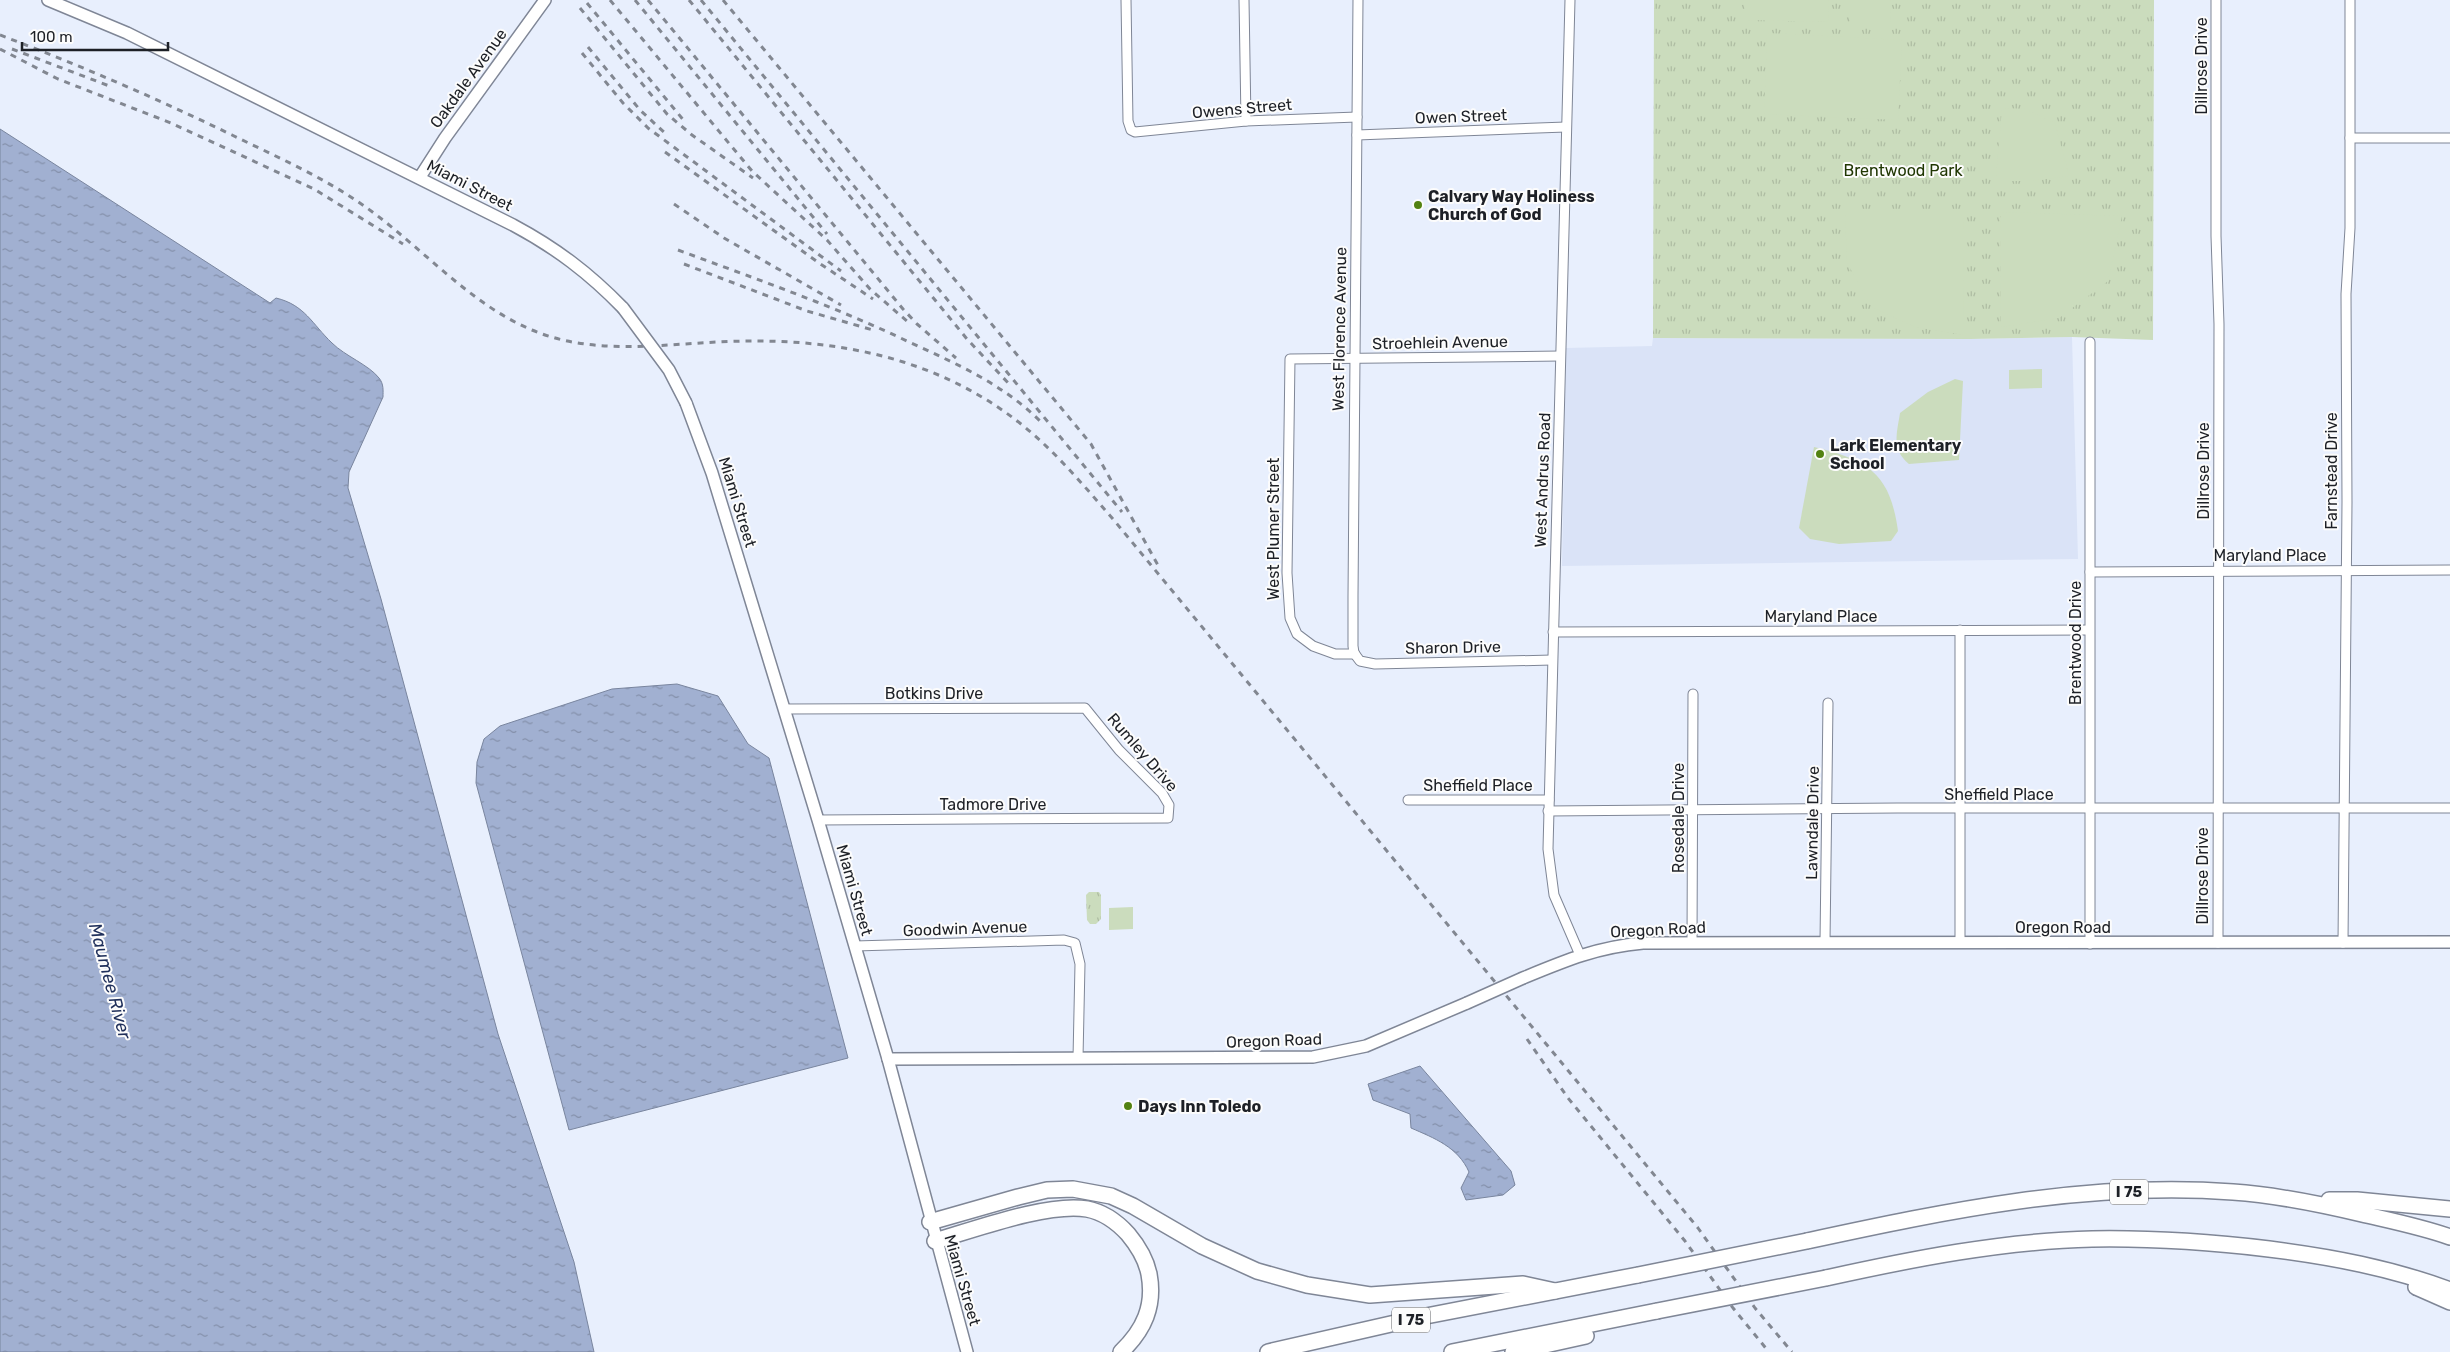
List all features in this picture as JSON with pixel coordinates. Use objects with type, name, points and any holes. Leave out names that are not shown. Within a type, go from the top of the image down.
[{"type":"highway","points":[[930,1222],[1047,1190],[1073,1189],[1110,1196],[1132,1206],[1202,1246],[1257,1271],[1307,1285],[1370,1295],[1522,1284],[1555,1291]]},
{"type":"highway","name":"I 75","points":[[1268,1352],[1418,1318],[1638,1274],[2006,1202],[2063,1196],[2178,1190],[2233,1192],[2302,1200],[2450,1237]]},
{"type":"highway","points":[[2302,1200],[2357,1200],[2450,1209]]},
{"type":"highway","points":[[935,1241],[1044,1210],[1086,1208],[1100,1213],[1120,1225],[1137,1244],[1147,1266],[1151,1285],[1149,1310],[1137,1338],[1121,1352]]},
{"type":"highway","points":[[1452,1352],[1988,1248],[2090,1239],[2158,1239],[2230,1244],[2365,1264],[2450,1290]]},
{"type":"highway","points":[[2365,1264],[2450,1302]]},
{"type":"highway","points":[[1513,1352],[1631,1326],[1658,1311]]},
{"type":"street","name":"Miami Street","points":[[48,0],[127,33],[420,177],[544,242],[582,268],[623,308],[669,370],[686,403],[712,473],[818,820],[888,1059],[935,1241],[967,1352]]},
{"type":"street","name":"Oakdale Avenue","points":[[420,177],[445,138],[545,0]]},
{"type":"street","name":"Owens Street","points":[[1126,0],[1128,121],[1131,130],[1143,133],[1246,121],[1357,117]]},
{"type":"street","points":[[1244,0],[1246,121]]},
{"type":"street","name":"West Florence Avenue","points":[[1355,656],[1352,596],[1358,0]]},
{"type":"street","name":"West Andrus Road","points":[[1570,0],[1552,632],[1548,849],[1551,883],[1560,913],[1580,955]]},
{"type":"street","name":"Dillrose Drive","points":[[2216,0],[2218,943]]},
{"type":"street","name":"Farnstead Drive","points":[[2343,943],[2346,294],[2350,236],[2350,0]]},
{"type":"street","name":"Owen Street","points":[[1357,135],[1566,128]]},
{"type":"street","points":[[2350,138],[2450,138]]},
{"type":"street","name":"Brentwood Drive","points":[[2090,342],[2090,944]]},
{"type":"street","name":"Stroehlein Avenue","points":[[1290,359],[1560,356]]},
{"type":"street","name":"West Plumer Street","points":[[1290,359],[1287,572],[1290,618],[1297,634],[1313,646],[1335,654],[1355,656]]},
{"type":"street","name":"Maryland Place","points":[[2090,572],[2450,570]]},
{"type":"street","points":[[1960,630],[1960,943]]},
{"type":"street","name":"Maryland Place","points":[[1552,632],[2089,630]]},
{"type":"street","name":"Sharon Drive","points":[[1355,656],[1366,663],[1375,664],[1552,660]]},
{"type":"street","name":"Rosedale Drive","points":[[1692,943],[1693,694]]},
{"type":"street","name":"Lawndale Drive","points":[[1825,942],[1828,703]]},
{"type":"street","name":"Botkins Drive","points":[[784,709],[1085,708]]},
{"type":"street","name":"Rumley Drive","points":[[1085,708],[1119,750],[1162,793],[1169,805],[1168,818]]},
{"type":"street","name":"Sheffield Place","points":[[1408,800],[1549,800]]},
{"type":"street","name":"Sheffield Place","points":[[1548,811],[2450,808]]},
{"type":"street","name":"Tadmore Drive","points":[[818,820],[1168,818]]},
{"type":"street","name":"Goodwin Avenue","points":[[855,946],[1064,940],[1075,943],[1080,964],[1078,1058]]},
{"type":"street","name":"Oregon Road","points":[[888,1059],[1292,1058],[1324,1056],[1366,1046],[1522,978],[1580,955],[1621,945],[1825,942],[2090,944],[2450,942]]},
{"type":"shaded area","name":"Lark Elementary School","points":[[2072,337],[2078,559],[1562,566],[1566,348],[1652,346],[1653,338],[1970,339]]},
{"type":"green space","name":"Brentwood Park","points":[[1654,0],[2154,0],[2153,340],[2072,337],[1970,339],[1653,338]]},
{"type":"green space","points":[[1745,0],[1829,0],[1828,22],[1745,20]]},
{"type":"green space","points":[[1850,0],[1891,0],[1890,24],[1850,24]]},
{"type":"green space","points":[[1767,33],[1902,40],[1898,120],[1764,114]]},
{"type":"green space","points":[[2002,108],[2025,109],[2055,123],[2069,176],[2029,181],[2001,181],[1996,176]]},
{"type":"green space","points":[[2003,212],[2122,216],[2108,281],[2059,318],[2001,327],[2000,218]]},
{"type":"green space","points":[[1845,215],[1961,215],[1964,219],[1963,335],[1915,327],[1872,307],[1847,263]]},
{"type":"green space","points":[[2042,369],[2042,388],[2009,389],[2009,370]]},
{"type":"green space","points":[[1955,379],[1963,381],[1959,460],[1909,464],[1897,447],[1900,413],[1928,392]]},
{"type":"green space","points":[[1814,447],[1849,457],[1873,472],[1882,482],[1889,495],[1898,531],[1891,541],[1839,544],[1810,539],[1799,528]]},
{"type":"green space","points":[[1089,892],[1099,892],[1101,895],[1101,919],[1096,924],[1090,924],[1087,920],[1086,895]]},
{"type":"green space","points":[[1133,907],[1133,929],[1109,930],[1109,908]]},
{"type":"water","name":"Maumee River","points":[[0,129],[270,303],[276,298],[294,305],[337,348],[375,373],[381,380],[383,397],[349,472],[348,488],[381,599],[498,1034],[574,1262],[594,1352],[0,1352]]},
{"type":"water","points":[[677,684],[718,696],[748,744],[769,758],[848,1058],[569,1130],[476,783],[477,762],[484,739],[500,726],[612,689]]},
{"type":"water","points":[[1420,1066],[1511,1171],[1515,1185],[1503,1195],[1466,1200],[1461,1188],[1469,1172],[1459,1156],[1445,1144],[1411,1128],[1410,1114],[1373,1100],[1368,1084]]},
{"type":"railway","points":[[610,0],[752,171],[827,240],[870,289],[908,322]]},
{"type":"railway","points":[[635,0],[827,234]]},
{"type":"railway","points":[[648,0],[903,309],[917,324],[956,358]]},
{"type":"railway","points":[[689,0],[967,339],[1011,386]]},
{"type":"railway","points":[[701,0],[1122,512]]},
{"type":"railway","points":[[723,0],[1091,444],[1159,567]]},
{"type":"railway","points":[[587,3],[685,122]]},
{"type":"railway","points":[[580,8],[667,114],[692,135],[753,178]]},
{"type":"railway","points":[[0,35],[146,95],[325,181],[376,215],[484,303],[532,330],[554,338],[600,346],[759,341],[839,347],[878,355],[916,366],[952,381],[987,400],[1021,424],[1058,458],[1113,519],[1698,1228],[1755,1308],[1792,1352]]},
{"type":"railway","points":[[588,47],[640,110],[666,134]]},
{"type":"railway","points":[[0,49],[58,79],[171,123],[314,189],[403,244]]},
{"type":"railway","points":[[12,49],[112,87]]},
{"type":"railway","points":[[582,53],[623,103],[648,128],[841,271]]},
{"type":"railway","points":[[665,152],[819,263],[873,299]]},
{"type":"railway","points":[[674,204],[724,238],[841,305]]},
{"type":"railway","points":[[678,250],[824,305],[945,358],[995,386],[1041,422]]},
{"type":"railway","points":[[684,264],[807,311],[873,330]]},
{"type":"railway","points":[[1527,1039],[1568,1098],[1685,1241],[1733,1308],[1769,1352]]},
{"type":"place","name":"Calvary Way Holiness Church of God","points":[[1418,205]]},
{"type":"place","name":"Lark Elementary School","points":[[1820,454]]},
{"type":"place","name":"Days Inn Toledo","points":[[1128,1106]]}]
